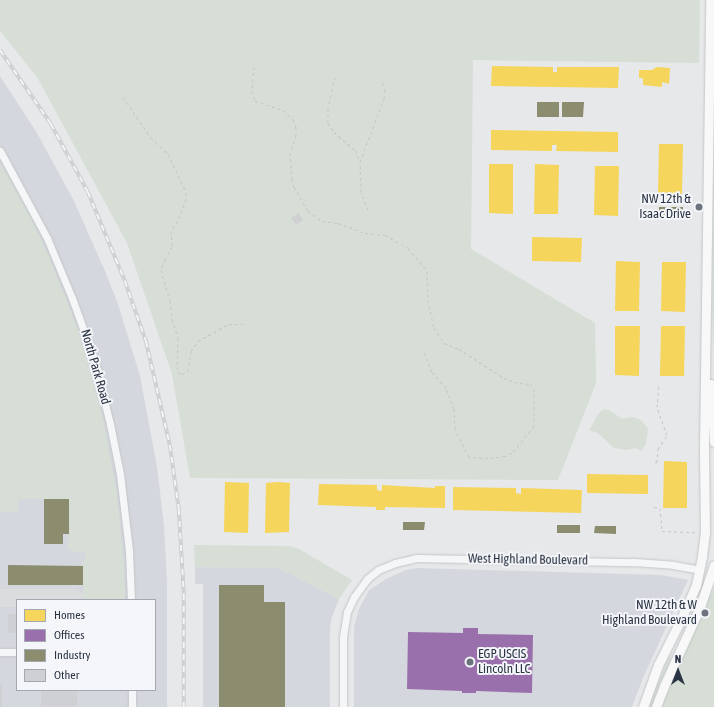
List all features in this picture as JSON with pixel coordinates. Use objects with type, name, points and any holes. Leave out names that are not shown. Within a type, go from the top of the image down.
[{"type":"main road","points":[[643,707],[658,665],[687,606],[700,570],[705,533],[704,449],[712,84],[710,0]]},
{"type":"main road","points":[[707,323],[714,442]]},
{"type":"main road","points":[[656,707],[664,686],[698,613],[712,579],[714,567]]},
{"type":"main road","name":"West Highland Boulevard","points":[[700,570],[714,567]]},
{"type":"main road","points":[[700,570],[712,579]]},
{"type":"street","name":"North Park Road","points":[[0,151],[32,208],[53,252],[72,298],[94,359],[110,424],[120,474],[129,551],[131,599]]},
{"type":"street","name":"West Highland Boulevard","points":[[343,707],[344,627],[350,604],[363,584],[378,570],[386,566],[407,559],[417,558],[647,563],[700,570]]},
{"type":"street","points":[[0,652],[16,652]]},
{"type":"street","points":[[132,691],[132,707]]},
{"type":"path","points":[[254,68],[252,91],[255,101],[288,113],[296,128],[296,134],[290,153],[292,179],[294,187],[308,211],[322,221],[338,223],[366,233],[385,235],[408,248],[427,271],[428,300],[434,328],[444,343],[459,349],[504,378],[514,382],[530,384],[534,388],[534,426],[512,453],[505,456],[488,458],[469,457],[455,429],[454,409],[446,388],[432,372],[423,350]]},
{"type":"path","points":[[335,77],[328,108],[328,123],[334,132],[355,150],[360,162],[361,192],[368,210]]},
{"type":"path","points":[[360,162],[384,98],[385,91],[382,81]]},
{"type":"path","points":[[123,97],[151,138],[168,154],[186,192],[186,199],[178,221],[172,231],[172,247],[163,263],[161,270],[178,338],[178,372],[182,374],[188,371],[191,350],[198,341],[229,324],[243,324]]},
{"type":"path","points":[[655,462],[657,462],[658,449],[667,435],[658,407],[659,386]]},
{"type":"path","points":[[654,507],[660,508],[662,531],[696,532]]},
{"type":"shaded area","points":[[0,0],[700,0],[699,63],[473,60],[471,249],[595,323],[596,383],[558,480],[190,478],[172,374],[127,243],[37,77],[0,31]]},
{"type":"shaded area","points":[[0,76],[37,133],[74,201],[118,304],[140,376],[157,467],[164,525],[167,583],[167,707],[0,707]]},
{"type":"shaded area","points":[[714,106],[714,357],[712,301]]},
{"type":"shaded area","points":[[0,162],[32,220],[50,259],[77,327],[87,360],[103,419],[117,494],[124,564],[125,599],[83,599],[83,566],[81,563],[85,560],[85,553],[72,551],[68,548],[69,499],[19,499],[18,512],[0,512]]},
{"type":"shaded area","points":[[604,409],[611,411],[622,419],[632,417],[641,420],[648,429],[646,444],[641,451],[635,448],[627,450],[614,448],[598,433],[589,430],[599,413]]},
{"type":"shaded area","points":[[194,545],[290,546],[299,549],[352,580],[339,599],[279,568],[195,567]]},
{"type":"shaded area","points":[[195,567],[279,568],[339,599],[331,620],[330,631],[330,707],[203,707],[203,584],[195,584]]},
{"type":"shaded area","points":[[417,568],[661,575],[688,580],[643,678],[632,707],[354,707],[354,627],[359,609],[369,590],[386,579],[406,570]]},
{"type":"shaded area","points":[[714,588],[714,707],[661,707],[669,683]]},
{"type":"shaded area","points":[[669,656],[671,657],[668,666],[652,707],[648,707]]},
{"type":"building: Homes","points":[[492,66],[553,67],[553,72],[557,72],[557,67],[619,67],[618,88],[491,86]]},
{"type":"building: Homes","points":[[657,67],[670,68],[669,84],[662,82],[662,87],[643,85],[643,78],[639,78],[639,70],[652,70]]},
{"type":"building: Homes","points":[[491,130],[618,132],[618,152],[556,151],[557,145],[552,145],[552,151],[491,150]]},
{"type":"building: Homes","points":[[659,144],[683,144],[682,194],[658,193]]},
{"type":"building: Homes","points":[[489,164],[513,164],[513,214],[489,213]]},
{"type":"building: Homes","points":[[535,164],[559,165],[558,214],[534,214]]},
{"type":"building: Homes","points":[[595,166],[619,166],[618,216],[594,215]]},
{"type":"building: Homes","points":[[532,237],[582,238],[581,262],[532,261]]},
{"type":"building: Homes","points":[[616,261],[640,262],[639,311],[615,311]]},
{"type":"building: Homes","points":[[662,262],[686,262],[685,312],[661,311]]},
{"type":"building: Homes","points":[[615,326],[640,326],[639,376],[615,375]]},
{"type":"building: Homes","points":[[661,326],[685,326],[684,376],[660,376]]},
{"type":"building: Homes","points":[[664,461],[687,462],[687,508],[663,508]]},
{"type":"building: Homes","points":[[587,474],[648,475],[648,494],[587,493]]},
{"type":"building: Homes","points":[[225,482],[249,483],[248,533],[224,532]]},
{"type":"building: Homes","points":[[266,483],[290,483],[289,532],[265,533]]},
{"type":"building: Homes","points":[[319,484],[377,485],[377,490],[382,491],[382,485],[435,488],[435,486],[445,486],[445,508],[385,507],[385,510],[376,510],[376,507],[318,505]]},
{"type":"building: Homes","points":[[453,487],[516,488],[516,493],[521,494],[521,488],[582,490],[581,513],[453,510]]},
{"type":"building: Offices","name":"EGP USCIS Lincoln LLC","points":[[463,628],[478,628],[478,634],[533,635],[532,693],[476,691],[476,693],[462,693],[462,691],[407,689],[408,632],[463,633]]},
{"type":"building: Industry","points":[[537,102],[559,102],[559,117],[537,117]]},
{"type":"building: Industry","points":[[562,102],[584,102],[583,117],[562,117]]},
{"type":"building: Industry","points":[[659,207],[683,207],[683,216],[659,216]]},
{"type":"building: Industry","points":[[44,499],[69,499],[69,534],[63,534],[63,544],[44,544]]},
{"type":"building: Industry","points":[[403,522],[425,522],[424,530],[403,530]]},
{"type":"building: Industry","points":[[557,525],[580,525],[580,533],[557,533]]},
{"type":"building: Industry","points":[[595,526],[616,526],[616,534],[594,533]]},
{"type":"building: Industry","points":[[8,565],[83,566],[83,585],[8,585]]},
{"type":"building: Industry","points":[[219,585],[264,585],[264,602],[285,602],[285,707],[219,707]]},
{"type":"building: Other","points":[[299,213],[303,220],[296,225],[291,218]]},
{"type":"building: Other","points":[[8,614],[16,614],[16,633],[8,633]]},
{"type":"building: Other","points":[[0,684],[2,684],[2,707],[0,707]]},
{"type":"building: Other","points":[[41,691],[77,691],[77,706],[41,706]]},
{"type":"taxiway","points":[[0,598],[74,598]]},
{"type":"railway","points":[[0,50],[51,124],[88,192],[125,281],[146,341],[170,445],[179,509],[184,594],[184,707]]},
{"type":"place","name":"NW 12th & Isaac Drive","points":[[699,207]]},
{"type":"place","name":"NW 12th & W Highland Boulevard","points":[[705,613]]},
{"type":"place","name":"EGP USCIS Lincoln LLC","points":[[470,662]]}]
